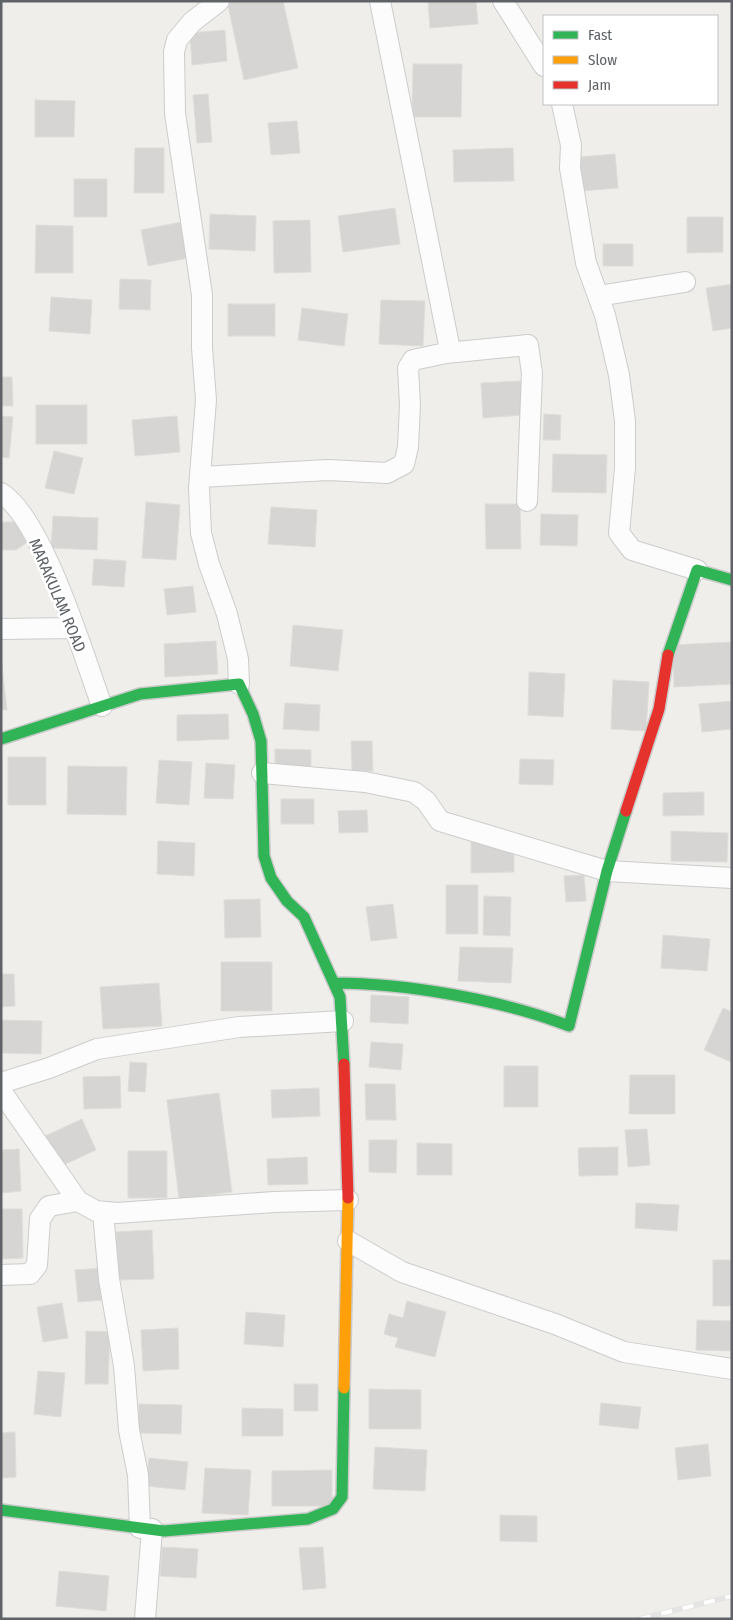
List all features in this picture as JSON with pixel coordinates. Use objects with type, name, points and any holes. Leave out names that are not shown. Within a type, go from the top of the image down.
[{"type":"street","points":[[1,1510],[164,1531],[308,1519],[333,1509],[342,1497],[348,1200],[343,1021],[340,997],[304,916],[287,901],[271,878],[264,856],[261,741],[253,714],[239,684],[238,660],[227,614],[209,564],[201,533],[200,477],[206,400],[202,348],[202,296],[176,113],[174,52],[177,40],[192,22],[219,1]]},
{"type":"street","points":[[380,1],[448,339],[449,345],[446,354]]},
{"type":"street","points":[[503,1],[543,64]]},
{"type":"street","points":[[562,105],[571,145],[570,168],[586,263],[598,296],[619,375],[625,421],[625,468],[619,533],[632,550],[732,580]]},
{"type":"street","points":[[598,296],[684,282]]},
{"type":"street","points":[[200,477],[328,470],[387,473],[404,464],[408,447],[410,405],[408,368],[414,360],[446,354],[528,345],[532,374],[527,502]]},
{"type":"street","name":"MARAKULAM ROAD","points":[[1,493],[22,514],[50,566],[102,706]]},
{"type":"street","points":[[334,983],[368,982],[485,1002],[548,1017],[569,1026],[607,870],[659,709],[667,659],[697,570]]},
{"type":"street","points":[[1,630],[74,628]]},
{"type":"street","points":[[1,738],[140,694],[239,684]]},
{"type":"street","points":[[262,773],[365,782],[414,792],[426,801],[440,821],[607,870],[732,878]]},
{"type":"street","points":[[1,1083],[49,1068],[97,1049],[239,1027],[343,1021]]},
{"type":"street","points":[[1,1091],[78,1201],[96,1211],[138,1212],[274,1202],[348,1200]]},
{"type":"street","points":[[1,1275],[30,1274],[37,1265],[40,1220],[49,1206],[78,1201]]},
{"type":"street","points":[[103,1212],[109,1279],[124,1366],[132,1457],[138,1475],[146,1528],[145,1619]]},
{"type":"street","points":[[348,1241],[402,1272],[555,1324],[624,1352],[732,1369]]},
{"type":"building","points":[[227,1],[283,1],[298,68],[244,80]]},
{"type":"building","points":[[428,1],[476,1],[478,24],[430,28]]},
{"type":"building","points":[[225,30],[227,61],[192,65],[190,33]]},
{"type":"building","points":[[413,64],[462,64],[461,117],[412,117]]},
{"type":"building","points":[[208,94],[212,142],[197,143],[193,95]]},
{"type":"building","points":[[35,100],[75,101],[74,137],[35,137]]},
{"type":"building","points":[[297,121],[300,153],[271,155],[268,123]]},
{"type":"building","points":[[135,148],[164,148],[164,193],[134,193]]},
{"type":"building","points":[[513,148],[514,181],[454,182],[453,150]]},
{"type":"building","points":[[615,154],[618,188],[581,191],[579,157]]},
{"type":"building","points":[[74,179],[107,179],[107,217],[74,217]]},
{"type":"building","points":[[395,208],[400,244],[343,252],[338,216]]},
{"type":"building","points":[[210,214],[256,216],[255,251],[209,249]]},
{"type":"building","points":[[687,217],[723,217],[723,252],[687,253]]},
{"type":"building","points":[[310,220],[311,272],[274,273],[273,221]]},
{"type":"building","points":[[181,222],[188,258],[148,266],[141,230]]},
{"type":"building","points":[[36,225],[73,226],[73,273],[35,273]]},
{"type":"building","points":[[603,244],[633,244],[633,266],[603,266]]},
{"type":"building","points":[[120,279],[151,280],[150,310],[119,309]]},
{"type":"building","points":[[732,284],[732,328],[713,331],[706,288]]},
{"type":"building","points":[[51,297],[92,300],[90,334],[49,331]]},
{"type":"building","points":[[381,300],[425,301],[423,346],[379,344]]},
{"type":"building","points":[[228,304],[275,304],[275,336],[228,336]]},
{"type":"building","points":[[302,308],[348,314],[344,346],[298,340]]},
{"type":"building","points":[[1,377],[12,377],[13,406],[1,406]]},
{"type":"building","points":[[521,381],[523,415],[483,418],[481,383]]},
{"type":"building","points":[[36,405],[87,405],[87,444],[36,444]]},
{"type":"building","points":[[544,414],[561,415],[560,440],[543,440]]},
{"type":"building","points":[[1,416],[13,417],[9,458],[1,457]]},
{"type":"building","points":[[177,416],[180,452],[135,456],[132,420]]},
{"type":"building","points":[[54,451],[83,458],[74,494],[45,488]]},
{"type":"building","points":[[553,454],[607,455],[606,493],[552,492]]},
{"type":"building","points":[[146,502],[180,505],[176,560],[142,558]]},
{"type":"building","points":[[485,504],[520,504],[521,549],[486,549]]},
{"type":"building","points":[[271,507],[317,510],[315,547],[268,544]]},
{"type":"building","points":[[541,514],[578,515],[577,546],[540,545]]},
{"type":"building","points":[[53,516],[98,518],[97,550],[51,548]]},
{"type":"building","points":[[1,522],[17,522],[35,537],[16,550],[1,550]]},
{"type":"building","points":[[94,559],[126,561],[124,587],[92,585]]},
{"type":"building","points":[[193,586],[196,612],[167,615],[164,589]]},
{"type":"building","points":[[293,625],[343,630],[338,671],[290,666]]},
{"type":"building","points":[[216,641],[218,674],[165,677],[164,644]]},
{"type":"building","points":[[731,642],[732,684],[674,687],[673,645]]},
{"type":"building","points":[[1,657],[7,710],[1,710]]},
{"type":"building","points":[[529,672],[565,674],[563,717],[528,715]]},
{"type":"building","points":[[613,680],[649,682],[646,731],[611,729]]},
{"type":"building","points":[[732,701],[732,729],[702,732],[699,704]]},
{"type":"building","points":[[285,703],[320,705],[319,731],[283,729]]},
{"type":"building","points":[[228,714],[229,739],[177,741],[177,715]]},
{"type":"building","points":[[351,741],[372,741],[373,771],[352,771]]},
{"type":"building","points":[[275,749],[311,750],[311,770],[275,769]]},
{"type":"building","points":[[8,757],[46,757],[46,805],[8,805]]},
{"type":"building","points":[[520,759],[554,760],[553,785],[519,784]]},
{"type":"building","points":[[159,760],[192,762],[189,805],[156,803]]},
{"type":"building","points":[[206,763],[235,765],[233,799],[204,798]]},
{"type":"building","points":[[68,766],[127,767],[126,815],[67,814]]},
{"type":"building","points":[[704,792],[704,815],[663,816],[663,793]]},
{"type":"building","points":[[281,799],[314,799],[314,824],[281,824]]},
{"type":"building","points":[[367,810],[368,832],[339,833],[338,811]]},
{"type":"building","points":[[671,831],[728,833],[727,862],[671,861]]},
{"type":"building","points":[[158,841],[195,843],[194,876],[157,874]]},
{"type":"building","points":[[471,842],[514,842],[514,872],[471,873]]},
{"type":"building","points":[[584,875],[586,901],[566,902],[564,876]]},
{"type":"building","points":[[446,885],[478,885],[478,934],[446,934]]},
{"type":"building","points":[[484,896],[511,897],[510,936],[483,935]]},
{"type":"building","points":[[260,899],[261,937],[225,938],[224,900]]},
{"type":"building","points":[[393,904],[397,938],[371,941],[366,907]]},
{"type":"building","points":[[663,935],[710,939],[707,971],[661,968]]},
{"type":"building","points":[[460,947],[513,948],[511,983],[458,981]]},
{"type":"building","points":[[221,962],[272,962],[272,1011],[221,1011]]},
{"type":"building","points":[[1,974],[14,974],[15,1006],[1,1007]]},
{"type":"building","points":[[159,983],[162,1026],[103,1029],[100,987]]},
{"type":"building","points":[[371,995],[409,997],[408,1024],[370,1022]]},
{"type":"building","points":[[723,1008],[732,1012],[731,1062],[704,1050]]},
{"type":"building","points":[[1,1020],[42,1021],[41,1054],[1,1053]]},
{"type":"building","points":[[371,1042],[403,1044],[401,1070],[369,1067]]},
{"type":"building","points":[[130,1062],[147,1063],[145,1092],[128,1091]]},
{"type":"building","points":[[504,1066],[538,1066],[538,1107],[504,1107]]},
{"type":"building","points":[[630,1075],[675,1075],[675,1114],[629,1114]]},
{"type":"building","points":[[120,1076],[121,1108],[84,1109],[83,1077]]},
{"type":"building","points":[[365,1084],[395,1084],[396,1120],[366,1120]]},
{"type":"building","points":[[319,1088],[320,1116],[272,1118],[271,1090]]},
{"type":"building","points":[[219,1093],[232,1192],[179,1199],[167,1100]]},
{"type":"building","points":[[82,1119],[96,1150],[57,1168],[43,1137]]},
{"type":"building","points":[[647,1129],[650,1165],[628,1167],[625,1130]]},
{"type":"building","points":[[369,1140],[397,1140],[396,1173],[369,1172]]},
{"type":"building","points":[[417,1143],[452,1144],[452,1175],[417,1175]]},
{"type":"building","points":[[618,1147],[618,1175],[579,1176],[578,1148]]},
{"type":"building","points":[[19,1149],[21,1191],[1,1193],[1,1150]]},
{"type":"building","points":[[128,1151],[167,1151],[167,1198],[128,1198]]},
{"type":"building","points":[[307,1157],[308,1184],[268,1185],[267,1159]]},
{"type":"building","points":[[636,1203],[679,1205],[677,1231],[635,1228]]},
{"type":"building","points":[[1,1209],[22,1209],[23,1258],[1,1259]]},
{"type":"building","points":[[152,1230],[154,1279],[117,1280],[116,1232]]},
{"type":"building","points":[[713,1260],[732,1260],[732,1306],[713,1306]]},
{"type":"building","points":[[102,1268],[105,1300],[78,1302],[75,1270]]},
{"type":"building","points":[[407,1301],[446,1312],[435,1357],[395,1347],[398,1338],[384,1334],[389,1314],[403,1318]]},
{"type":"building","points":[[62,1303],[68,1338],[43,1342],[37,1307]]},
{"type":"building","points":[[246,1312],[285,1315],[283,1347],[244,1344]]},
{"type":"building","points":[[697,1320],[732,1321],[732,1351],[696,1350]]},
{"type":"building","points":[[178,1328],[179,1369],[143,1371],[141,1330]]},
{"type":"building","points":[[86,1331],[110,1332],[108,1384],[85,1384]]},
{"type":"building","points":[[38,1371],[65,1373],[61,1417],[34,1414]]},
{"type":"building","points":[[294,1384],[318,1384],[318,1411],[294,1411]]},
{"type":"building","points":[[369,1389],[421,1390],[421,1429],[369,1429]]},
{"type":"building","points":[[601,1403],[641,1407],[638,1429],[599,1425]]},
{"type":"building","points":[[139,1404],[182,1405],[181,1434],[138,1433]]},
{"type":"building","points":[[242,1408],[283,1409],[283,1436],[242,1436]]},
{"type":"building","points":[[15,1432],[16,1477],[1,1478],[1,1433]]},
{"type":"building","points":[[708,1444],[711,1476],[678,1480],[675,1448]]},
{"type":"building","points":[[375,1447],[427,1450],[425,1491],[373,1489]]},
{"type":"building","points":[[149,1458],[188,1462],[185,1490],[146,1486]]},
{"type":"building","points":[[205,1468],[251,1470],[248,1515],[202,1513]]},
{"type":"building","points":[[332,1470],[332,1506],[272,1506],[272,1471]]},
{"type":"building","points":[[500,1515],[537,1516],[537,1542],[500,1541]]},
{"type":"building","points":[[162,1547],[198,1549],[196,1578],[160,1576]]},
{"type":"building","points":[[323,1547],[326,1588],[303,1590],[299,1548]]},
{"type":"building","points":[[59,1571],[109,1576],[106,1611],[56,1606]]},
{"type":"railway","points":[[640,1619],[732,1596]]},
{"type":"traffic: fast","points":[[668,655],[697,570],[732,580]]},
{"type":"traffic: fast","points":[[1,739],[140,694],[239,684],[253,714],[261,741],[264,856],[271,878],[287,901],[304,917],[340,997],[344,1064]]},
{"type":"traffic: fast","points":[[334,983],[391,986],[453,995],[514,1008],[569,1026],[607,871],[626,811]]},
{"type":"traffic: fast","points":[[1,1510],[164,1531],[308,1519],[333,1509],[342,1497],[344,1388]]},
{"type":"traffic: slow","points":[[344,1388],[348,1198]]},
{"type":"traffic: jam","points":[[626,811],[659,709],[668,655]]},
{"type":"traffic: jam","points":[[344,1064],[348,1198]]}]
